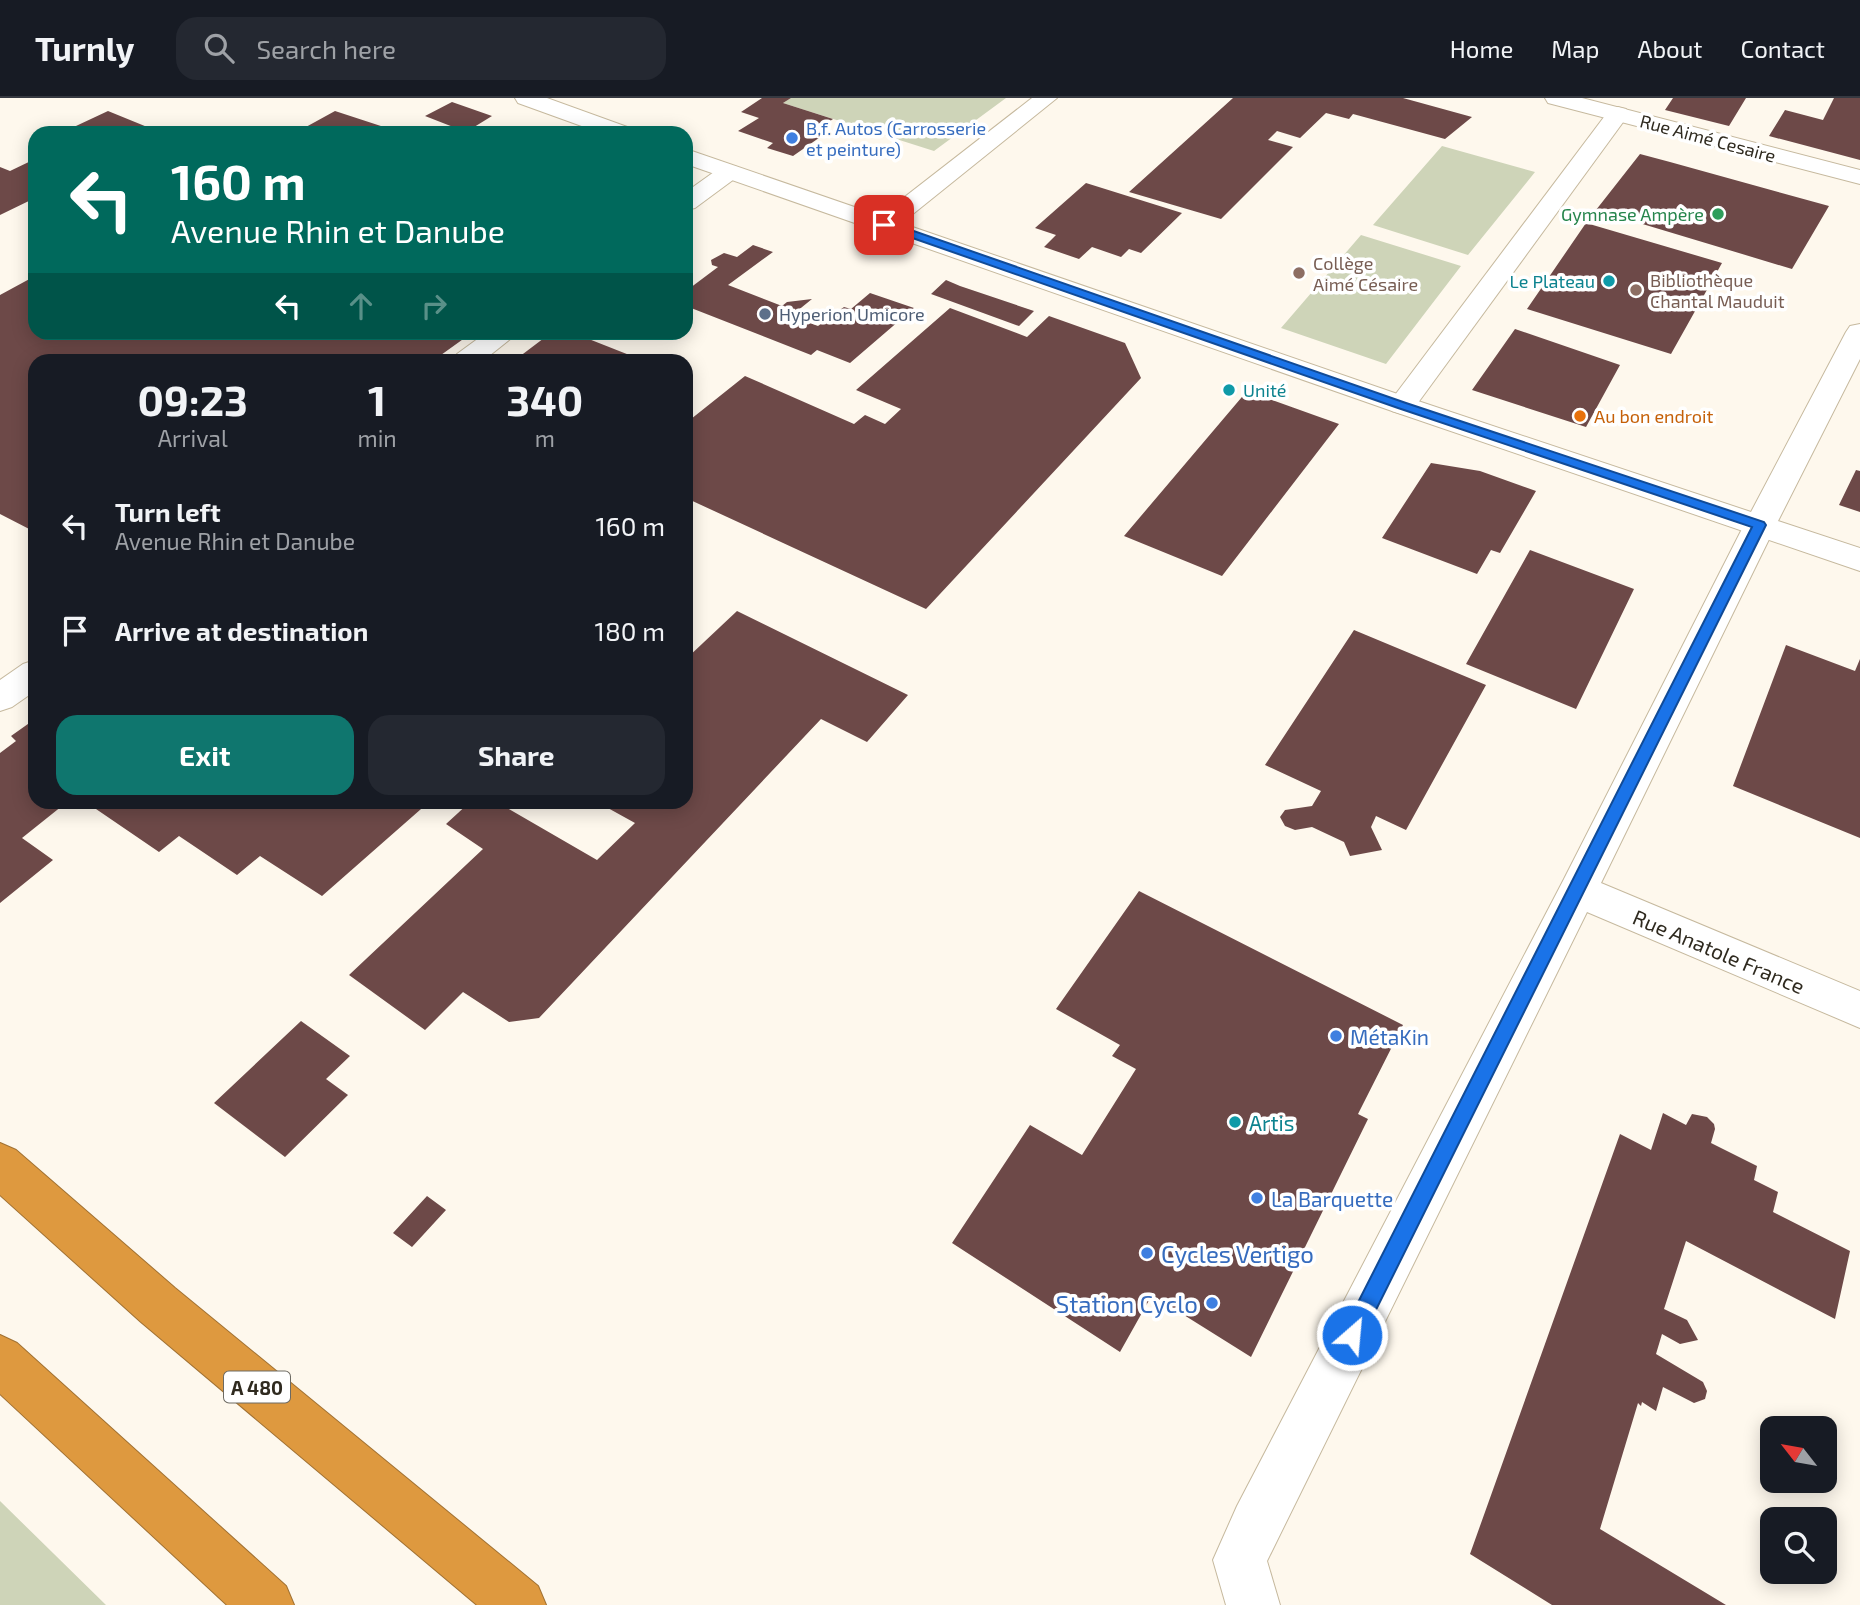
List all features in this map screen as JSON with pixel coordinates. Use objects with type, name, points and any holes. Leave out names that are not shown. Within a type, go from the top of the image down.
[{"type":"highway","name":"A 480","points":[[0,1165],[158,1305],[519,1605]]},
{"type":"highway","points":[[0,1360],[267,1605]]},
{"type":"street","points":[[526,98],[603,126]]},
{"type":"street","points":[[884,225],[1046,98]]},
{"type":"street","name":"Rue Aimé Cesaire","points":[[1556,98],[1624,106],[1860,177]]},
{"type":"street","points":[[1402,405],[1624,106]]},
{"type":"street","points":[[693,159],[1402,405],[1860,560]]},
{"type":"street","points":[[693,198],[729,172]]},
{"type":"street","points":[[1253,1605],[1240,1560],[1256,1525],[1860,332]]},
{"type":"street","points":[[475,354],[495,340]]},
{"type":"street","points":[[0,698],[28,678]]},
{"type":"street","name":"Rue Anatole France","points":[[1578,891],[1860,1010]]},
{"type":"green space","points":[[791,98],[1006,98],[934,151],[783,103]]},
{"type":"green space","points":[[1442,146],[1535,172],[1468,255],[1373,225]]},
{"type":"green space","points":[[1361,235],[1461,266],[1386,364],[1281,328]]},
{"type":"green space","points":[[0,1501],[106,1605],[0,1605]]},
{"type":"building","points":[[762,98],[791,98],[783,103],[833,119],[817,130],[826,133],[793,156],[767,148],[773,143],[738,131],[759,118],[741,112]]},
{"type":"building","points":[[1233,98],[1403,98],[1472,117],[1445,139],[1353,114],[1349,119],[1326,113],[1300,138],[1277,131],[1268,140],[1293,147],[1221,219],[1129,192]]},
{"type":"building","points":[[1673,98],[1746,98],[1729,126],[1665,110]]},
{"type":"building","points":[[1834,98],[1860,98],[1860,160],[1769,136],[1785,110],[1823,120]]},
{"type":"building","points":[[452,102],[492,116],[476,126],[451,126],[425,116]]},
{"type":"building","points":[[108,111],[145,126],[76,126]]},
{"type":"building","points":[[335,111],[381,126],[308,126]]},
{"type":"building","name":"Gymnase Ampère","points":[[1640,154],[1829,206],[1792,269],[1596,210]]},
{"type":"building","points":[[28,162],[28,201],[0,215],[0,167],[10,171]]},
{"type":"building","points":[[1086,183],[1182,213],[1141,253],[1129,249],[1121,257],[1092,247],[1079,259],[1044,247],[1056,235],[1035,228]]},
{"type":"building","name":"Le Plateau","points":[[1586,223],[1722,263],[1671,354],[1527,309]]},
{"type":"building","points":[[753,245],[773,252],[728,285],[782,306],[787,302],[812,299],[791,316],[818,326],[844,307],[851,309],[870,293],[914,308],[850,363],[817,350],[811,355],[693,309],[693,286],[718,267],[712,265],[711,260],[724,253],[737,257]]},
{"type":"building","points":[[28,280],[28,340],[462,340],[442,354],[28,354],[28,528],[0,514],[0,295]]},
{"type":"building","points":[[946,280],[1034,311],[1019,326],[931,294]]},
{"type":"building","points":[[950,308],[1027,337],[1049,316],[1125,343],[1141,378],[926,609],[693,501],[693,417],[745,376],[854,424],[865,415],[885,424],[901,409],[856,390]]},
{"type":"building","points":[[1515,329],[1620,365],[1586,427],[1472,390]]},
{"type":"building","points":[[541,340],[591,340],[627,354],[523,354]]},
{"type":"building","points":[[1247,391],[1339,424],[1222,576],[1124,536]]},
{"type":"building","points":[[1431,463],[1480,471],[1536,491],[1500,553],[1491,550],[1477,574],[1382,538]]},
{"type":"building","points":[[1856,470],[1860,471],[1860,512],[1839,505]]},
{"type":"building","points":[[1530,550],[1634,589],[1576,709],[1466,664]]},
{"type":"building","points":[[737,611],[908,695],[867,742],[821,719],[539,1018],[509,1022],[463,992],[425,1030],[349,975],[483,849],[446,824],[462,809],[509,809],[597,860],[635,823],[610,809],[693,809],[693,652]]},
{"type":"building","points":[[1354,630],[1486,685],[1406,830],[1376,816],[1371,827],[1382,850],[1350,856],[1344,842],[1312,827],[1295,830],[1285,826],[1280,817],[1285,810],[1312,806],[1321,791],[1265,765]]},
{"type":"building","points":[[1786,645],[1855,671],[1860,659],[1860,838],[1733,786]]},
{"type":"building","points":[[28,724],[28,809],[58,809],[22,838],[53,860],[0,903],[0,753],[16,741],[11,736]]},
{"type":"building","points":[[96,809],[421,809],[322,896],[260,856],[237,875],[179,836],[159,852]]},
{"type":"building","name":"Artis","points":[[1139,891],[1403,1025],[1358,1114],[1368,1119],[1251,1357],[1152,1295],[1120,1352],[952,1243],[1030,1125],[1082,1155],[1136,1069],[1112,1056],[1120,1045],[1056,1009]]},
{"type":"building","points":[[301,1021],[350,1056],[326,1079],[348,1095],[285,1157],[214,1103]]},
{"type":"building","points":[[1663,1113],[1686,1125],[1692,1114],[1707,1117],[1715,1129],[1711,1143],[1757,1166],[1754,1180],[1778,1192],[1773,1212],[1850,1251],[1835,1319],[1686,1241],[1664,1309],[1687,1320],[1698,1340],[1680,1344],[1662,1334],[1656,1354],[1703,1382],[1707,1391],[1705,1399],[1694,1403],[1663,1387],[1656,1411],[1642,1402],[1641,1406],[1638,1403],[1600,1529],[1726,1605],[1552,1605],[1470,1554],[1620,1134],[1651,1150]]},
{"type":"building","points":[[427,1196],[446,1210],[412,1247],[393,1233]]},
{"type":"place","name":"B.f. Autos (Carrosserie et peinture)","points":[[792,138]]},
{"type":"place","name":"Gymnase Ampère","points":[[1718,214]]},
{"type":"place","name":"Collège Aimé Césaire","points":[[1299,273]]},
{"type":"place","name":"Le Plateau","points":[[1609,281]]},
{"type":"place","name":"Bibliothèque Chantal Mauduit","points":[[1636,290]]},
{"type":"place","name":"Hyperion Umicore","points":[[765,314]]},
{"type":"place","name":"Unité","points":[[1229,390]]},
{"type":"place","name":"Au bon endroit","points":[[1580,416]]},
{"type":"place","name":"MétaKin","points":[[1336,1036]]},
{"type":"place","name":"Artis","points":[[1235,1122]]},
{"type":"place","name":"La Barquette","points":[[1257,1198]]},
{"type":"place","name":"Cycles Vertigo","points":[[1147,1253]]},
{"type":"place","name":"Station Cyclo","points":[[1212,1303]]},
{"type":"route","points":[[884,225],[1402,405],[1760,525],[1578,891],[1352,1335]]}]
